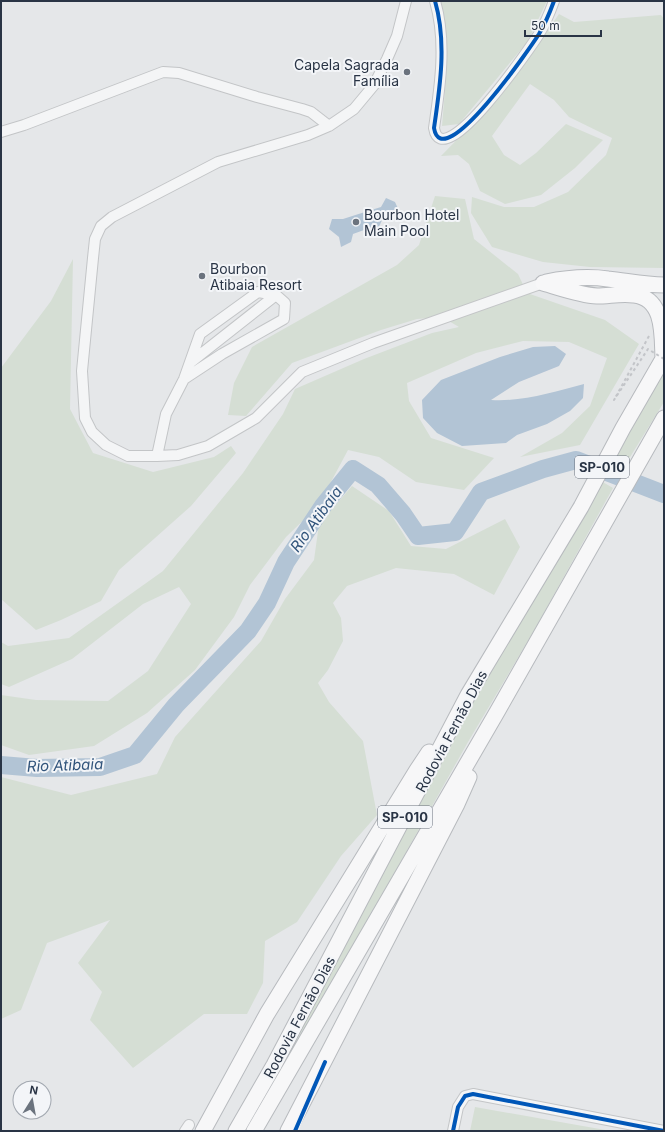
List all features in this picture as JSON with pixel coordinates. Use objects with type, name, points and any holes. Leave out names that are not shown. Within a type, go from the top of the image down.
[{"type":"highway","points":[[543,283],[562,279],[606,278],[664,285]]},
{"type":"highway","points":[[543,283],[590,295],[634,295],[642,297],[655,308],[659,316],[662,327],[664,358]]},
{"type":"highway","name":"Rodovia Fernão Dias","points":[[236,1131],[274,1065],[468,695],[581,507],[623,428],[664,358]]},
{"type":"highway","name":"Rodovia Fernão Dias","points":[[254,1131],[497,712],[664,418]]},
{"type":"highway","points":[[203,1131],[271,1007],[417,770],[468,695]]},
{"type":"highway","points":[[288,1131],[457,804],[497,712]]},
{"type":"street","points":[[406,1],[396,36],[387,60],[374,85],[354,109],[329,126],[308,135],[218,162],[112,217],[101,226],[95,239],[83,356],[82,371],[85,418],[92,432],[106,445],[128,456],[178,455],[208,446],[256,418],[302,372],[373,343],[543,283]]},
{"type":"street","points":[[435,1],[440,31],[441,62],[434,128],[435,134],[438,137],[443,138],[455,135],[476,116],[518,64],[540,33],[554,1]]},
{"type":"street","points":[[1,132],[24,125],[163,72],[179,73],[302,109],[319,117],[329,126]]},
{"type":"street","points":[[157,456],[166,414],[184,379],[200,334],[258,292],[276,295],[286,303],[284,319],[222,354],[184,379]]},
{"type":"street","points":[[191,362],[276,295]]},
{"type":"street","points":[[295,1131],[324,1062]]},
{"type":"street","points":[[453,1131],[458,1107],[465,1096],[473,1094],[664,1131]]},
{"type":"path","points":[[649,336],[614,400],[648,349],[664,358]]},
{"type":"shaded area","points":[[440,1],[547,1],[528,41],[459,124],[442,126],[447,66],[445,28]]},
{"type":"shaded area","points":[[559,14],[574,22],[661,15],[664,19],[664,268],[590,267],[543,262],[492,247],[471,213],[472,197],[504,207],[534,207],[568,192],[606,155],[612,138],[569,117],[554,100],[530,84],[492,136],[504,155],[520,165],[536,153],[566,124],[603,140],[575,168],[541,195],[505,204],[480,191],[469,164],[458,155],[441,156],[503,88],[532,52]]},
{"type":"shaded area","points":[[435,196],[465,199],[474,239],[518,274],[527,293],[605,320],[639,344],[580,445],[520,457],[562,433],[590,406],[607,358],[569,342],[523,341],[476,353],[407,383],[409,401],[431,438],[494,458],[464,490],[416,482],[379,457],[348,450],[318,506],[286,537],[250,585],[234,617],[195,670],[147,713],[94,746],[29,755],[1,745],[1,695],[36,700],[108,701],[148,671],[191,604],[179,587],[143,604],[72,659],[9,687],[1,684],[1,642],[8,646],[69,638],[163,571],[243,473],[283,414],[295,389],[364,359],[432,333],[459,327],[442,317],[417,319],[381,330],[292,363],[246,416],[228,415],[234,383],[252,347],[397,265],[419,245]]},
{"type":"shaded area","points":[[73,259],[70,409],[93,453],[153,472],[214,457],[231,446],[236,453],[191,506],[119,570],[101,601],[36,630],[1,599],[1,368],[51,301]]},
{"type":"shaded area","points":[[664,372],[664,402],[627,462],[617,455]]},
{"type":"shaded area","points":[[601,481],[613,488],[535,629],[468,742],[395,872],[277,1076],[274,1075],[453,737]]},
{"type":"shaded area","points":[[352,486],[389,511],[411,546],[446,549],[505,519],[520,547],[494,595],[454,574],[396,568],[347,586],[333,603],[341,618],[343,641],[328,670],[318,683],[329,702],[363,741],[377,815],[341,856],[297,922],[265,941],[263,983],[247,1014],[204,1014],[133,1068],[90,1020],[102,992],[78,963],[110,920],[47,943],[21,1010],[1,1019],[1,777],[71,795],[157,774],[175,737],[261,641],[285,599],[314,560],[319,524]]},
{"type":"shaded area","points":[[475,1107],[611,1131],[470,1131]]},
{"type":"water","name":"Bourbon Hotel Main Pool","points":[[386,198],[395,202],[400,213],[390,218],[383,218],[376,233],[371,235],[364,230],[353,234],[351,242],[341,247],[339,237],[329,229],[332,219],[343,219],[381,207]]},
{"type":"water","points":[[555,346],[566,354],[559,366],[519,382],[491,400],[526,398],[584,384],[583,398],[570,411],[547,424],[517,435],[506,443],[462,446],[437,433],[423,418],[422,400],[441,380],[500,357],[533,347]]},
{"type":"waterway","name":"Rio Atibaia","points":[[1,765],[37,768],[100,767],[135,755],[176,705],[248,631],[267,603],[286,562],[323,506],[353,469],[378,485],[403,514],[418,536],[455,532],[481,492],[543,469],[576,460],[664,494]]},
{"type":"cycle path","points":[[435,1],[439,17],[442,48],[440,81],[434,128],[441,138],[453,136],[469,123],[487,104],[539,34],[554,1]]},
{"type":"cycle path","points":[[295,1131],[325,1062]]},
{"type":"cycle path","points":[[453,1131],[458,1107],[465,1096],[473,1094],[664,1131]]},
{"type":"place","name":"Capela Sagrada Família","points":[[407,72]]},
{"type":"place","name":"Bourbon Hotel Main Pool","points":[[356,222]]},
{"type":"place","name":"Bourbon Atibaia Resort","points":[[202,276]]}]
